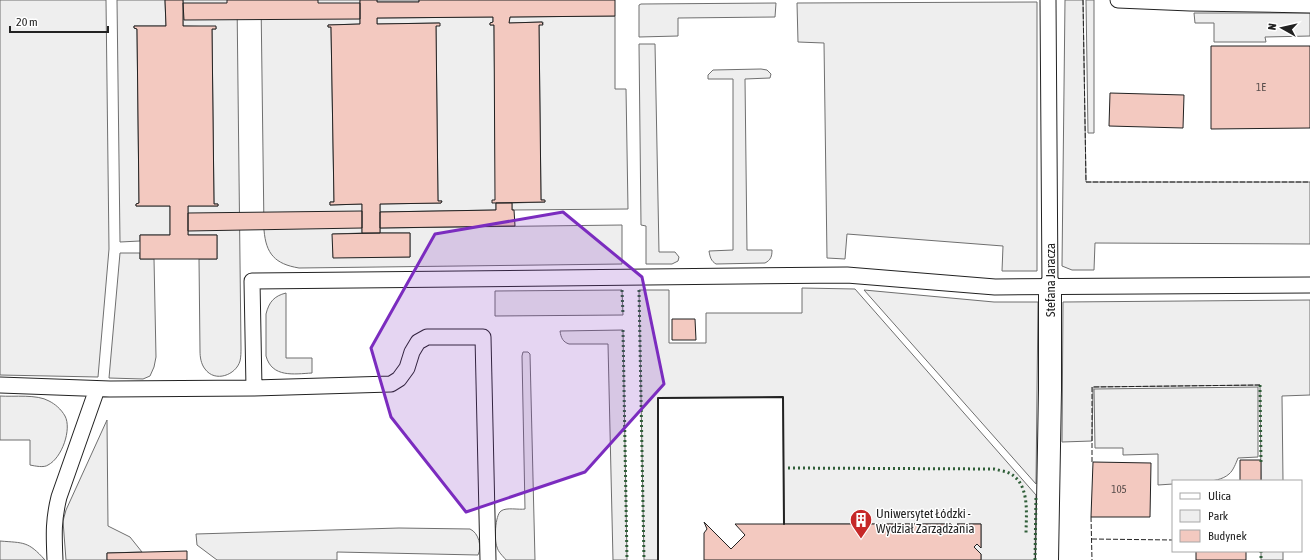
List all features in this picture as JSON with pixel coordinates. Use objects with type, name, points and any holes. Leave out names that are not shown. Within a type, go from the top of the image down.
[{"type":"street","name":"Stefana Jaracza","points":[[1047,560],[1050,286]]},
{"type":"lane","name":"Stefana Jaracza","points":[[1048,0],[1050,286]]},
{"type":"lane","points":[[1118,0],[1190,4],[1310,5]]},
{"type":"lane","points":[[254,388],[252,281],[847,275],[995,287],[1310,285]]},
{"type":"lane","points":[[0,385],[97,389],[254,388],[391,384],[398,379],[407,368],[412,352],[418,342],[426,337],[483,337],[488,560]]},
{"type":"lane","points":[[55,560],[53,530],[56,508],[97,389]]},
{"type":"highlighted area","points":[[563,212],[642,277],[664,384],[585,472],[466,512],[391,417],[371,348],[435,234]]},
{"type":"green space","points":[[0,0],[106,0],[109,249],[98,377],[0,375]]},
{"type":"green space","points":[[117,0],[165,0],[166,26],[134,26],[134,28],[137,29],[139,203],[136,204],[136,206],[170,206],[170,235],[140,235],[140,241],[120,242]]},
{"type":"green space","points":[[183,0],[237,0],[241,354],[238,366],[225,376],[214,376],[205,369],[201,360],[200,351],[199,259],[217,259],[217,235],[188,235],[188,206],[218,206],[218,204],[214,204],[212,29],[216,29],[216,27],[183,26]]},
{"type":"green space","points":[[261,0],[360,0],[360,24],[328,25],[328,27],[331,27],[334,202],[330,202],[330,205],[362,204],[362,233],[333,234],[333,257],[410,257],[410,233],[380,233],[380,228],[622,225],[622,264],[299,268],[278,261],[267,246],[264,230]]},
{"type":"green space","points":[[377,0],[419,0],[419,2],[377,2]]},
{"type":"green space","points":[[1065,0],[1083,0],[1086,182],[1310,182],[1310,244],[1095,243],[1094,270],[1072,270],[1062,266]]},
{"type":"green space","points":[[1086,0],[1094,0],[1094,133],[1088,133]]},
{"type":"green space","points":[[1037,2],[1037,271],[1002,271],[1003,246],[847,234],[845,259],[827,258],[824,43],[798,42],[797,3]]},
{"type":"green space","points":[[776,3],[775,17],[678,18],[678,36],[639,37],[639,5],[641,4]]},
{"type":"green space","points":[[1194,13],[1310,13],[1310,36],[1265,37],[1266,42],[1214,42],[1214,23],[1195,23]]},
{"type":"green space","points":[[615,16],[615,89],[626,89],[628,209],[512,210],[512,203],[545,202],[544,200],[541,200],[539,25],[543,24],[543,22],[509,23],[510,17]]},
{"type":"green space","points":[[493,17],[493,22],[490,23],[490,25],[494,25],[496,210],[380,212],[380,204],[441,203],[442,201],[438,201],[436,26],[439,23],[377,24],[377,18]]},
{"type":"green space","points":[[639,44],[655,44],[659,252],[675,252],[679,257],[678,261],[672,264],[646,264],[646,226],[641,225]]},
{"type":"green space","points":[[713,70],[767,70],[771,74],[770,78],[745,79],[747,250],[772,250],[771,256],[769,261],[765,263],[716,264],[711,259],[709,251],[733,250],[733,79],[708,79],[708,75]]},
{"type":"green space","points":[[120,253],[140,253],[140,259],[154,259],[156,357],[150,376],[143,379],[109,378]]},
{"type":"green space","points":[[802,288],[855,289],[1036,495],[1035,560],[981,560],[981,554],[974,547],[977,544],[981,548],[981,524],[957,524],[961,528],[955,528],[951,524],[784,524],[783,397],[658,398],[658,560],[644,560],[639,290],[669,290],[669,343],[706,343],[706,313],[802,313]]},
{"type":"green space","points":[[622,290],[623,315],[495,316],[495,291]]},
{"type":"green space","points":[[864,290],[994,302],[1038,302],[1036,484]]},
{"type":"green space","points":[[286,293],[286,358],[312,358],[312,373],[291,374],[278,371],[269,363],[266,356],[267,310],[270,303],[275,298]]},
{"type":"green space","points":[[1310,300],[1310,395],[1282,396],[1283,480],[1261,480],[1260,385],[1093,387],[1092,441],[1062,442],[1063,302]]},
{"type":"green space","points":[[623,330],[627,560],[613,560],[608,344],[569,344],[565,342],[560,331]]},
{"type":"green space","points":[[523,352],[528,352],[530,354],[535,560],[506,560],[498,551],[496,544],[497,517],[503,510],[525,509]]},
{"type":"green space","points":[[1258,387],[1258,457],[1238,458],[1232,471],[1217,480],[1172,480],[1172,484],[1158,485],[1158,454],[1123,455],[1123,448],[1095,448],[1094,389]]},
{"type":"green space","points":[[0,396],[38,397],[49,401],[62,411],[67,422],[64,443],[58,456],[48,465],[30,465],[30,440],[0,440]]},
{"type":"green space","points":[[107,420],[108,526],[130,537],[142,552],[107,553],[107,560],[66,560],[63,521],[66,510]]},
{"type":"green space","points":[[399,528],[470,529],[478,537],[480,544],[479,552],[478,555],[337,552],[337,560],[217,560],[197,545],[196,534]]},
{"type":"green space","points":[[0,541],[15,542],[30,546],[45,560],[0,560]]},
{"type":"green space","points":[[1261,552],[1283,552],[1283,560],[1261,560]]},
{"type":"building","points":[[165,0],[183,0],[183,26],[216,26],[216,29],[212,29],[214,204],[218,204],[218,206],[188,206],[188,235],[217,235],[217,259],[140,259],[140,235],[170,235],[170,206],[136,206],[136,204],[139,203],[137,29],[134,28],[134,26],[166,26]]},
{"type":"building","points":[[227,0],[318,0],[318,3],[360,3],[360,19],[184,20],[183,3],[227,3]]},
{"type":"building","points":[[360,0],[377,0],[377,2],[419,2],[419,0],[615,0],[615,16],[510,17],[509,23],[542,22],[543,25],[539,25],[541,200],[545,200],[545,202],[492,203],[492,200],[495,200],[494,25],[490,25],[490,23],[493,22],[493,17],[377,18],[377,24],[440,23],[440,26],[436,26],[438,201],[442,201],[441,203],[380,204],[380,233],[362,233],[362,204],[330,205],[330,202],[334,202],[331,27],[328,27],[328,25],[360,24]]},
{"type":"building","points":[[1211,46],[1310,46],[1310,128],[1211,129]]},
{"type":"building","points":[[1110,93],[1184,95],[1183,128],[1109,126]]},
{"type":"building","points":[[496,203],[512,203],[515,226],[380,228],[380,212],[496,210]]},
{"type":"building","points":[[362,211],[362,228],[188,231],[188,213]]},
{"type":"building","points":[[410,233],[410,257],[333,258],[332,234]]},
{"type":"building","points":[[672,319],[695,319],[696,340],[672,340]]},
{"type":"building","points":[[1240,460],[1261,460],[1261,480],[1240,480]]},
{"type":"building","points":[[1093,462],[1151,463],[1150,517],[1091,517]]},
{"type":"building","name":"Uniwersytet Łódzki - Wydział Zarządzania","points":[[704,522],[731,549],[745,535],[735,524],[951,524],[955,528],[961,528],[957,524],[981,524],[981,548],[977,544],[974,547],[981,554],[981,560],[704,560],[704,533],[707,529]]},
{"type":"building","points":[[187,551],[187,560],[107,560],[107,553]]},
{"type":"building","points":[[1196,552],[1246,552],[1246,560],[1196,560]]},
{"type":"hedge","points":[[622,290],[623,315]]},
{"type":"hedge","points":[[639,290],[644,560]]},
{"type":"hedge","points":[[623,330],[627,560]]},
{"type":"hedge","points":[[1260,385],[1261,463]]},
{"type":"hedge","points":[[788,468],[994,469],[1007,472],[1015,477],[1024,491],[1026,499],[1026,535]]},
{"type":"hedge","points":[[1035,560],[1036,495]]},
{"type":"hedge","points":[[1261,552],[1261,560]]},
{"type":"fence","points":[[1083,0],[1086,182],[1310,182]]},
{"type":"fence","points":[[1092,462],[1092,387],[1260,385]]},
{"type":"fence","points":[[1091,517],[1092,560]]},
{"type":"fence","points":[[1092,539],[1172,540]]},
{"type":"wall","points":[[658,560],[658,398],[783,397],[784,524]]},
{"type":"place","name":"Uniwersytet Łódzki - Wydział Zarządzania","points":[[861,540]]}]
